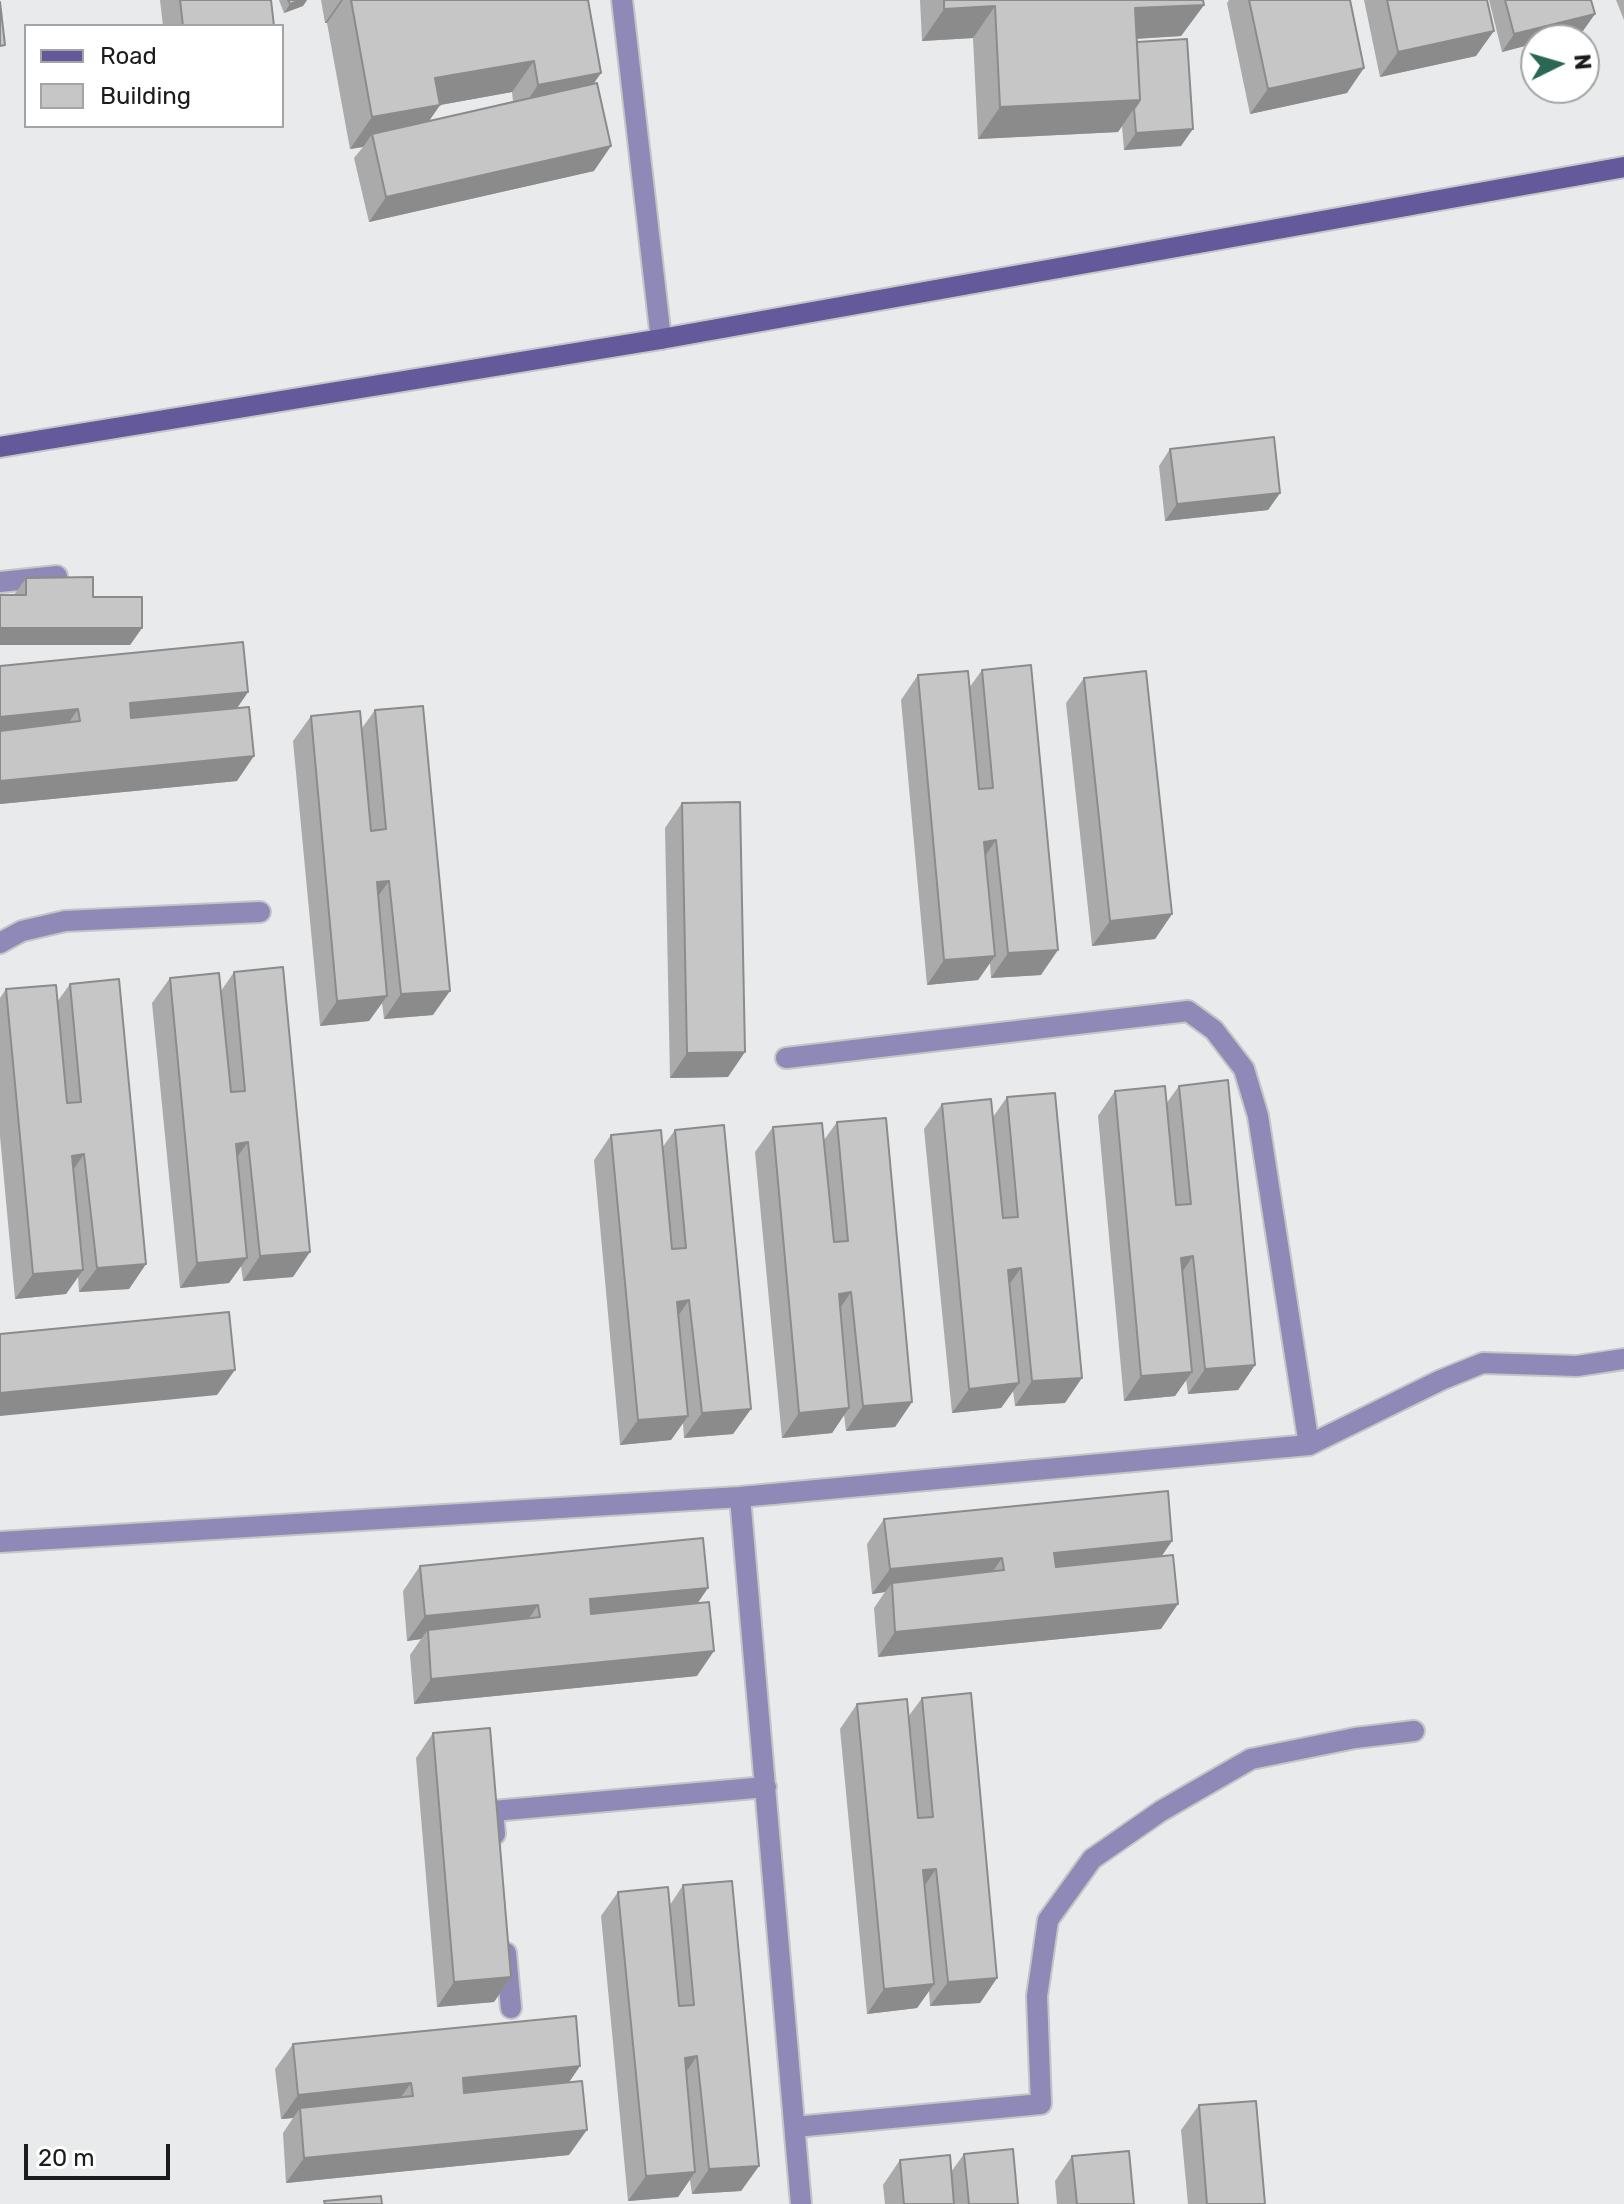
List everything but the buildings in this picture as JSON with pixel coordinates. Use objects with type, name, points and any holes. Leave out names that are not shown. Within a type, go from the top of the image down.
[{"type":"main road","points":[[0,447],[661,339],[1624,167]]},
{"type":"street","points":[[622,0],[661,339]]},
{"type":"street","points":[[0,582],[57,576]]},
{"type":"street","points":[[0,943],[22,931],[65,921],[260,912]]},
{"type":"street","points":[[786,1058],[1188,1011],[1214,1030],[1244,1069],[1258,1116],[1309,1445]]},
{"type":"street","points":[[0,1542],[740,1497],[1309,1445],[1441,1380],[1483,1363],[1577,1366],[1624,1359]]},
{"type":"street","points":[[740,1497],[801,2204]]},
{"type":"street","points":[[795,2127],[1041,2104],[1037,1996],[1048,1920],[1092,1859],[1161,1811],[1251,1759],[1355,1738],[1414,1731]]},
{"type":"street","points":[[498,1857],[493,1811],[766,1787]]},
{"type":"street","points":[[504,1932],[511,2008]]}]
